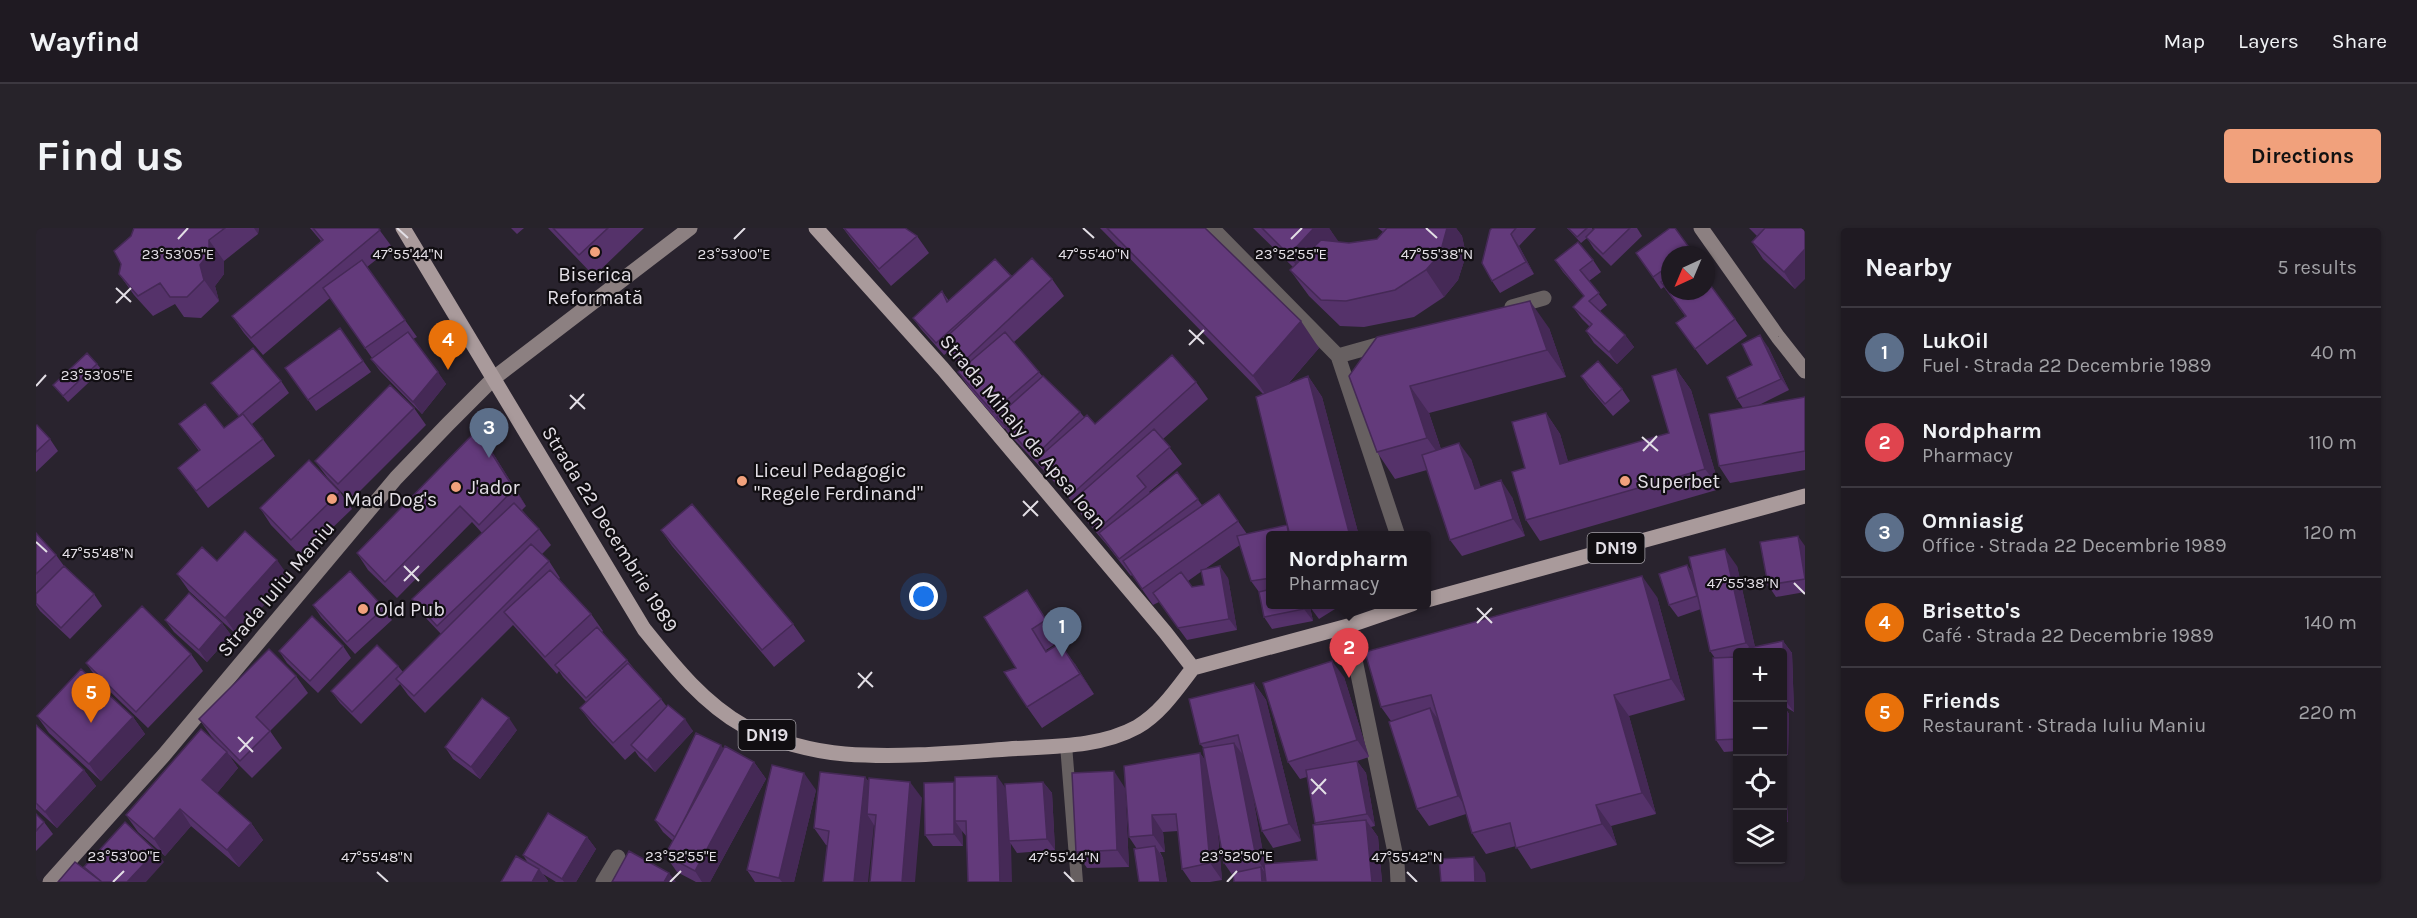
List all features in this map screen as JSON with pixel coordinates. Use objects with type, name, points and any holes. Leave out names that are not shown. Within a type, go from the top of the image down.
[{"type":"main road","name":"Strada 22 Decembrie 1989","points":[[403,228],[644,629],[679,672],[718,709],[746,727],[806,747],[844,754],[933,754],[1066,745],[1112,738],[1138,727],[1166,704],[1193,668]]},
{"type":"main road","name":"Strada Iuliu Maniu","points":[[50,882],[164,755],[396,478],[494,378],[690,228]]},
{"type":"main road","name":"Strada Mihaly de Apsa Ioan","points":[[816,228],[943,369],[1193,668]]},
{"type":"main road","points":[[1701,228],[1778,338],[1805,371]]},
{"type":"main road","name":"DN19","points":[[1431,599],[1805,496]]},
{"type":"main road","points":[[1193,668],[1348,626],[1397,609]]},
{"type":"street","points":[[1212,228],[1338,356],[1396,531]]},
{"type":"street","points":[[1498,311],[1544,298]]},
{"type":"street","points":[[1338,356],[1407,337]]},
{"type":"street","points":[[1348,626],[1397,862],[1398,882]]},
{"type":"street","points":[[603,882],[618,857]]},
{"type":"lane","points":[[1066,745],[1077,882]]},
{"type":"building","points":[[134,228],[225,228],[209,240],[209,253],[200,265],[204,280],[187,297],[170,297],[160,283],[138,296],[119,274],[121,264],[114,251],[131,236]]},
{"type":"building","points":[[313,228],[378,228],[380,230],[251,338],[232,316],[323,240]]},
{"type":"building","points":[[553,228],[608,228],[579,255]]},
{"type":"building","points":[[844,228],[905,228],[917,236],[879,269]]},
{"type":"building","points":[[1107,228],[1205,228],[1301,321],[1253,376]]},
{"type":"building","points":[[1262,228],[1314,228],[1289,255]]},
{"type":"building","points":[[1387,228],[1447,228],[1440,254],[1426,270],[1395,290],[1346,301],[1321,300],[1290,270],[1321,240],[1349,243],[1377,239]]},
{"type":"building","points":[[1492,228],[1516,228],[1511,234],[1526,262],[1492,281],[1482,263]]},
{"type":"building","points":[[1568,228],[1587,228],[1577,237]]},
{"type":"building","points":[[1595,228],[1630,228],[1603,254],[1586,237]]},
{"type":"building","points":[[1670,228],[1675,228],[1688,246],[1661,246],[1661,271],[1653,277],[1636,253]]},
{"type":"building","points":[[1765,228],[1805,228],[1805,249],[1784,272],[1752,242]]},
{"type":"building","points":[[1578,242],[1593,260],[1580,270],[1599,293],[1589,301],[1625,335],[1609,352],[1586,331],[1592,324],[1573,307],[1584,296],[1555,260]]},
{"type":"building","points":[[1032,258],[1052,279],[961,364],[941,342]]},
{"type":"building","points":[[995,259],[1011,276],[936,343],[913,318],[942,291],[947,302]]},
{"type":"building","points":[[362,260],[405,320],[365,348],[323,288]]},
{"type":"building","points":[[1715,291],[1735,319],[1695,349],[1676,323],[1686,316],[1674,300],[1715,300]]},
{"type":"building","points":[[1530,301],[1547,350],[1410,386],[1427,438],[1377,452],[1349,376],[1377,337]]},
{"type":"building","points":[[340,328],[363,361],[308,400],[285,368]]},
{"type":"building","points":[[408,332],[438,372],[413,402],[371,359]]},
{"type":"building","points":[[1005,332],[1039,372],[993,412],[958,372]]},
{"type":"building","points":[[1760,335],[1781,379],[1737,399],[1727,377],[1752,365],[1742,344]]},
{"type":"building","points":[[253,348],[281,381],[239,416],[211,383]]},
{"type":"building","points":[[87,353],[97,364],[63,396],[53,385]]},
{"type":"building","points":[[1172,355],[1196,382],[1070,496],[1037,459],[1087,415],[1095,424]]},
{"type":"building","points":[[1598,361],[1622,389],[1605,404],[1581,376]]},
{"type":"building","points":[[1676,369],[1705,469],[1526,520],[1512,472],[1525,468],[1512,422],[1546,413],[1560,464],[1669,433],[1652,376]]},
{"type":"building","points":[[1043,376],[1080,412],[1034,457],[997,417]]},
{"type":"building","points":[[1308,376],[1349,531],[1289,531],[1256,397]]},
{"type":"building","points":[[390,385],[414,408],[338,484],[315,461]]},
{"type":"building","points":[[1805,397],[1805,451],[1719,466],[1709,414]]},
{"type":"building","points":[[205,404],[224,428],[243,414],[263,439],[196,491],[178,468],[200,450],[179,424]]},
{"type":"building","points":[[36,426],[50,439],[36,452]]},
{"type":"building","points":[[1154,429],[1170,447],[1137,476],[1146,487],[1097,530],[1072,501]]},
{"type":"building","points":[[477,430],[514,489],[479,525],[460,506],[385,582],[357,553]]},
{"type":"building","points":[[1459,443],[1475,489],[1501,480],[1513,519],[1450,540],[1422,455]]},
{"type":"building","points":[[309,460],[340,492],[291,540],[260,508]]},
{"type":"building","points":[[1177,472],[1198,499],[1119,559],[1099,533]]},
{"type":"building","points":[[1219,494],[1238,521],[1142,589],[1123,561]]},
{"type":"building","points":[[514,503],[539,529],[437,626],[412,599]]},
{"type":"building","points":[[692,504],[793,624],[762,650],[661,530]]},
{"type":"building","points":[[1287,525],[1288,531],[1266,531],[1266,579],[1251,581],[1237,536]]},
{"type":"building","points":[[245,531],[277,560],[225,618],[177,574],[202,547],[217,561]]},
{"type":"building","points":[[36,533],[56,555],[36,574]]},
{"type":"building","points":[[1798,536],[1805,579],[1768,585],[1760,542]]},
{"type":"building","points":[[531,544],[549,561],[414,696],[396,679]]},
{"type":"building","points":[[1725,549],[1746,643],[1710,651],[1689,557]]},
{"type":"building","points":[[1687,565],[1697,596],[1669,605],[1659,574]]},
{"type":"building","points":[[64,566],[94,594],[61,628],[36,603],[36,594]]},
{"type":"building","points":[[1220,566],[1229,619],[1178,628],[1153,593],[1181,572],[1192,587],[1204,585],[1201,570]]},
{"type":"building","points":[[550,570],[591,614],[545,657],[504,612]]},
{"type":"building","points":[[350,571],[384,608],[347,642],[313,605]]},
{"type":"building","points":[[1642,576],[1671,679],[1614,695],[1642,793],[1596,805],[1602,824],[1516,848],[1510,823],[1472,833],[1431,695],[1381,707],[1365,652]]},
{"type":"building","points":[[1027,590],[1046,620],[1032,629],[1046,652],[1060,643],[1080,674],[1027,707],[1004,672],[1016,668],[984,617]]},
{"type":"building","points":[[1266,590],[1266,609],[1304,609],[1264,617],[1259,592]]},
{"type":"building","points":[[189,593],[222,623],[199,650],[165,620]]},
{"type":"building","points":[[142,606],[191,654],[136,712],[86,663]]},
{"type":"building","points":[[312,616],[343,646],[310,681],[279,651]]},
{"type":"building","points":[[597,627],[627,660],[586,698],[555,665]]},
{"type":"building","points":[[1783,641],[1783,648],[1749,648]]},
{"type":"building","points":[[377,645],[398,666],[352,712],[331,691]]},
{"type":"building","points":[[269,649],[296,676],[256,717],[270,731],[240,761],[199,719]]},
{"type":"building","points":[[1733,657],[1733,739],[1716,740],[1713,658]]},
{"type":"building","points":[[1332,661],[1357,740],[1288,762],[1263,683]]},
{"type":"building","points":[[628,663],[661,699],[613,743],[580,708]]},
{"type":"building","points":[[81,669],[133,717],[89,764],[37,716]]},
{"type":"building","points":[[1254,683],[1289,824],[1262,831],[1238,735],[1200,744],[1189,699]]},
{"type":"building","points":[[482,698],[509,718],[471,767],[445,747]]},
{"type":"building","points":[[668,705],[685,719],[647,760],[631,745]]},
{"type":"building","points":[[1430,708],[1458,796],[1417,809],[1389,722]]},
{"type":"building","points":[[36,725],[84,770],[45,812],[36,803]]},
{"type":"building","points":[[201,729],[227,752],[202,780],[251,823],[227,850],[180,809],[154,839],[126,815]]},
{"type":"building","points":[[696,733],[721,745],[675,837],[655,820]]},
{"type":"building","points":[[1234,743],[1256,857],[1224,863],[1203,748]]},
{"type":"building","points":[[725,746],[754,762],[695,871],[665,855]]},
{"type":"building","points":[[1200,753],[1210,863],[1182,869],[1176,814],[1152,815],[1153,835],[1129,837],[1124,766]]},
{"type":"building","points":[[1357,761],[1367,814],[1315,823],[1306,770]]},
{"type":"building","points":[[772,765],[804,773],[779,878],[747,870]]},
{"type":"building","points":[[1114,771],[1117,850],[1076,852],[1072,773]]},
{"type":"building","points":[[820,772],[865,777],[854,882],[823,882],[829,831],[814,828]]},
{"type":"building","points":[[997,776],[1000,882],[968,882],[966,821],[955,821],[955,777]]},
{"type":"building","points":[[869,778],[910,782],[902,882],[870,882],[876,815],[867,814]]},
{"type":"building","points":[[954,782],[954,834],[925,835],[924,783]]},
{"type":"building","points":[[1043,782],[1047,839],[1009,841],[1005,784]]},
{"type":"building","points":[[548,813],[587,837],[562,879],[523,855]]},
{"type":"building","points":[[36,814],[44,822],[36,831]]},
{"type":"building","points":[[1366,820],[1372,882],[1266,882],[1264,864],[1317,860],[1313,825]]},
{"type":"building","points":[[125,822],[156,851],[127,882],[102,882],[84,867]]},
{"type":"building","points":[[1155,846],[1160,882],[1139,882],[1134,849]]},
{"type":"building","points":[[629,851],[669,873],[664,882],[612,882]]},
{"type":"building","points":[[516,856],[539,869],[532,882],[501,882]]},
{"type":"building","points":[[1474,857],[1475,882],[1441,882],[1439,859]]},
{"type":"building","points":[[75,862],[102,882],[58,882]]},
{"type":"building","points":[[1261,867],[1262,882],[1234,882],[1233,873]]},
{"type":"place","name":"Biserica Reformată","points":[[595,252]]},
{"type":"place","name":"Brisetto's","points":[[448,370]]},
{"type":"place","name":"Omniasig","points":[[489,458]]},
{"type":"place","name":"Liceul Pedagogic \"Regele Ferdinand\"","points":[[742,481]]},
{"type":"place","name":"Superbet","points":[[1625,481]]},
{"type":"place","name":"J'ador","points":[[456,487]]},
{"type":"place","name":"Mad Dog's","points":[[332,499]]},
{"type":"place","name":"Old Pub","points":[[363,609]]},
{"type":"place","name":"LukOil","points":[[1062,657]]},
{"type":"place","name":"Nordpharm","points":[[1349,678]]},
{"type":"place","name":"Friends","points":[[91,723]]}]
